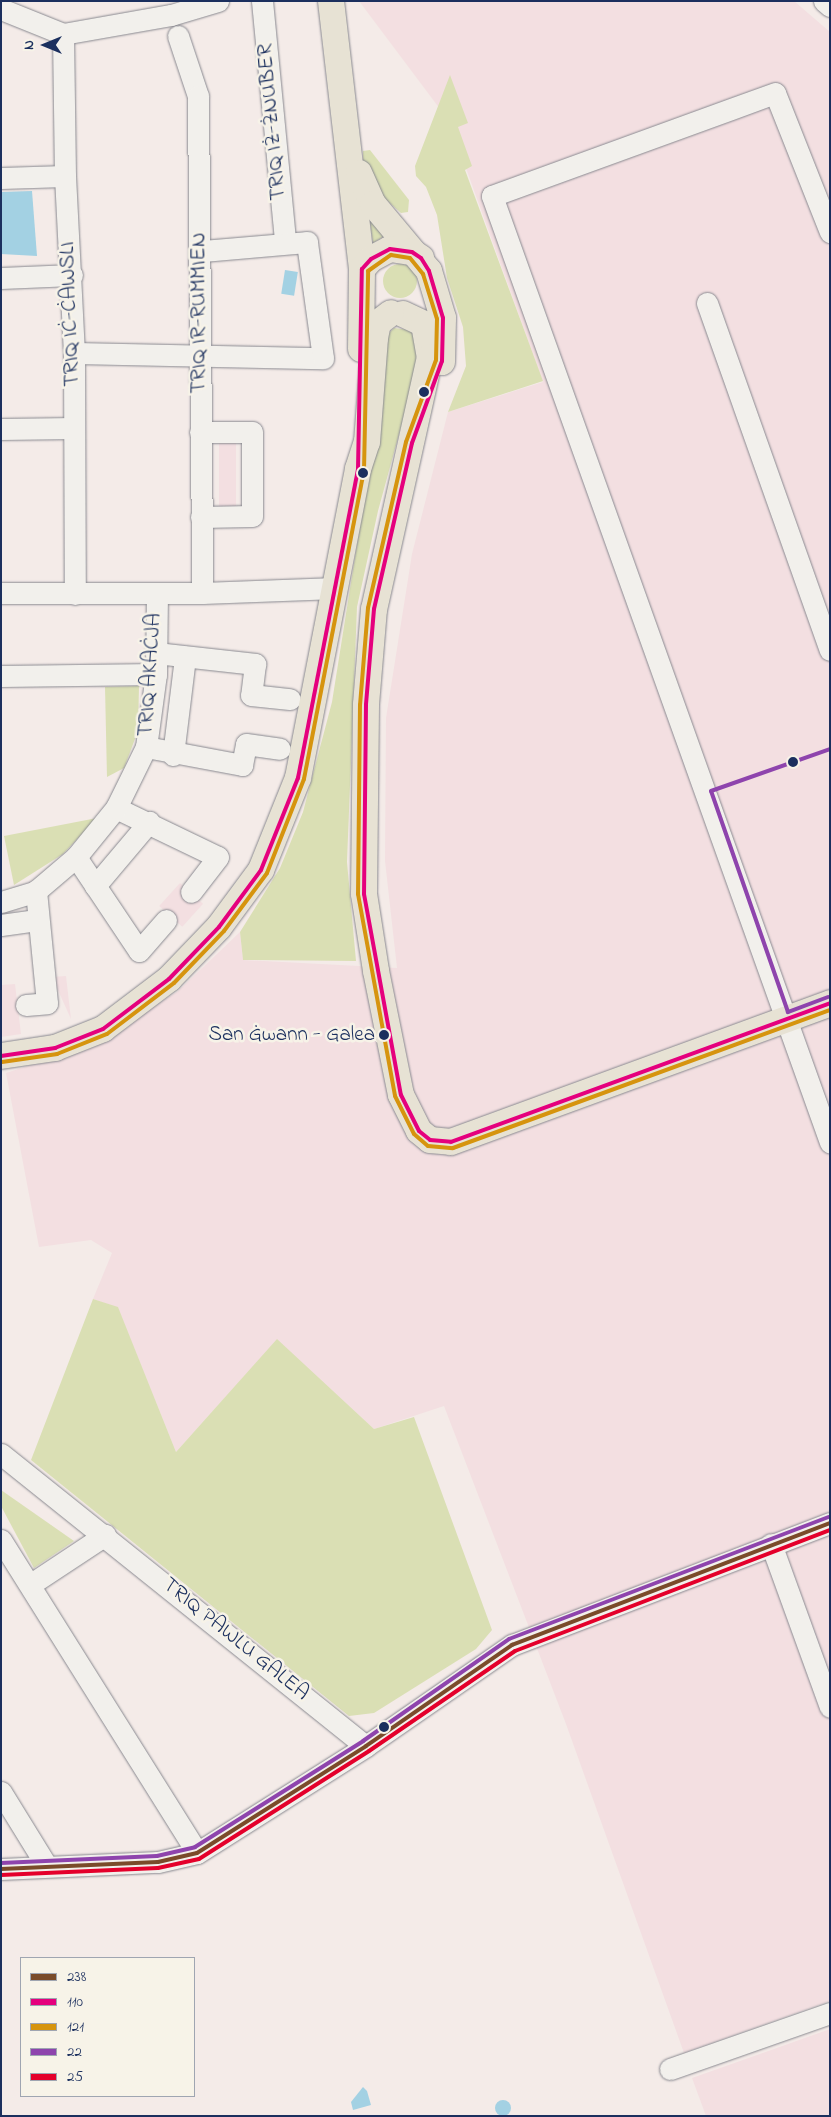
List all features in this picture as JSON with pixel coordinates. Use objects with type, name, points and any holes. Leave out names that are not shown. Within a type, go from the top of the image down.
[{"type":"main road","points":[[331,1],[350,155],[362,279],[375,338]]},
{"type":"main road","points":[[350,155],[373,204],[425,265],[443,318],[442,362],[412,442]]},
{"type":"main road","points":[[1,1056],[55,1048],[103,1030],[169,979],[219,927],[256,877],[298,778],[358,469],[367,442],[372,411],[375,338],[378,323],[422,303],[428,294],[425,265],[412,252],[390,250],[371,259],[362,279],[356,442],[358,469]]},
{"type":"main road","points":[[362,279],[377,306],[424,324],[430,357],[374,609],[366,705],[364,894],[376,971],[401,1095],[419,1131],[430,1140],[451,1142],[830,1003]]},
{"type":"street","points":[[1,9],[63,34],[171,15],[218,1]]},
{"type":"street","name":"TRIQ IŻ-ŻNUBER","points":[[262,1],[285,242]]},
{"type":"street","points":[[824,1],[830,6]]},
{"type":"street","name":"TRIQ IĊ-ĊAWSLI","points":[[63,34],[65,176],[72,276],[74,353],[75,594]]},
{"type":"street","name":"TRIQ IR-RUMMIEN","points":[[178,36],[198,96],[202,356],[200,432],[202,593]]},
{"type":"street","points":[[830,232],[775,93],[492,196],[784,1020],[830,1142]]},
{"type":"street","points":[[1,178],[65,176]]},
{"type":"street","points":[[74,353],[323,358],[307,242],[285,242],[201,251]]},
{"type":"street","points":[[1,278],[72,276]]},
{"type":"street","points":[[707,303],[830,650]]},
{"type":"street","points":[[1,429],[74,428]]},
{"type":"street","points":[[200,432],[252,432],[252,516],[201,517]]},
{"type":"street","points":[[1,593],[202,593],[336,588]]},
{"type":"street","name":"TRIQ AKAĊJA","points":[[2,895],[36,891],[76,857],[116,808],[146,747],[156,664],[156,593]]},
{"type":"street","points":[[1,676],[156,664],[185,657],[255,664],[251,695],[290,699]]},
{"type":"street","name":"TRIQ AKAĊJA","points":[[173,755],[185,657]]},
{"type":"street","points":[[146,747],[173,755],[242,765],[246,744],[280,749]]},
{"type":"street","points":[[116,808],[149,822],[218,857],[190,892]]},
{"type":"street","points":[[95,886],[149,822]]},
{"type":"street","points":[[76,857],[139,950],[166,920]]},
{"type":"street","points":[[26,1005],[47,1003],[37,920],[36,891]]},
{"type":"street","points":[[1,925],[37,920]]},
{"type":"street","name":"TRIQ PAWLU GALEA","points":[[1,1454],[105,1535],[366,1746]]},
{"type":"street","points":[[1,1869],[46,1865],[158,1862],[197,1853],[366,1746],[512,1644],[830,1522]]},
{"type":"street","points":[[31,1584],[105,1535]]},
{"type":"street","points":[[1,1540],[31,1584],[197,1853]]},
{"type":"street","points":[[771,1544],[830,1707]]},
{"type":"street","points":[[1,1792],[46,1865]]},
{"type":"street","points":[[670,2069],[830,2013]]},
{"type":"shaded area","points":[[359,1],[794,1],[830,32],[830,2001],[684,2053],[566,1724],[444,1406],[374,1429],[277,1340],[176,1452],[118,1308],[93,1299],[112,1253],[91,1240],[39,1247],[6,1073],[92,1045],[177,992],[240,932],[243,960],[397,968],[385,861],[386,718],[412,554],[448,412],[543,382],[449,121]]},
{"type":"shaded area","points":[[219,438],[236,438],[236,509],[219,509]]},
{"type":"shaded area","points":[[180,883],[203,904],[182,927],[159,906]]},
{"type":"shaded area","points":[[66,976],[71,1019],[52,977]]},
{"type":"shaded area","points":[[15,984],[21,1034],[1,1037],[1,985]]},
{"type":"shaded area","points":[[830,2029],[830,2116],[706,2116],[692,2078]]},
{"type":"green space","points":[[450,75],[468,123],[458,127],[472,166],[465,170],[543,381],[448,412],[466,366],[463,327],[447,278],[437,215],[426,187],[416,176],[415,166]]},
{"type":"green space","points":[[370,150],[409,200],[408,212],[401,213],[384,198],[363,165],[363,151]]},
{"type":"green space","points":[[369,216],[386,235],[373,243]]},
{"type":"green space","points":[[400,264],[407,265],[412,269],[416,274],[416,288],[412,293],[407,297],[400,298],[393,297],[388,293],[384,288],[383,281],[384,274],[388,269],[393,265]]},
{"type":"green space","points":[[394,328],[410,330],[422,350],[378,511],[357,607],[347,862],[356,961],[243,960],[240,932],[280,868],[303,812],[332,702],[382,387],[380,342]]},
{"type":"green space","points":[[139,686],[138,731],[124,768],[107,777],[105,687]]},
{"type":"green space","points":[[97,818],[63,854],[14,885],[4,836]]},
{"type":"green space","points":[[93,1299],[118,1307],[176,1452],[277,1339],[374,1429],[414,1417],[492,1630],[476,1649],[374,1713],[349,1716],[31,1460]]},
{"type":"green space","points":[[1,1490],[74,1541],[34,1568],[1,1506]]},
{"type":"water","points":[[32,191],[37,256],[1,254],[1,192]]},
{"type":"water","points":[[285,270],[298,272],[294,296],[281,294]]},
{"type":"water","points":[[363,2087],[367,2091],[371,2105],[353,2110],[351,2102]]},
{"type":"water","points":[[503,2100],[511,2108],[503,2116],[495,2108]]},
{"type":"transit line","name":"110","points":[[1,1056],[55,1048],[103,1029],[169,979],[219,927],[261,870],[298,778],[358,469],[362,269],[371,259],[390,249],[412,252],[421,258],[429,271],[443,318],[442,361],[412,443],[374,609],[366,705],[364,894],[401,1095],[419,1131],[430,1140],[451,1142],[830,1003]]},
{"type":"transit line","name":"121","points":[[2,1062],[57,1054],[107,1034],[174,983],[224,931],[267,873],[304,779],[364,470],[368,271],[391,255],[410,258],[423,274],[437,319],[436,360],[406,442],[368,608],[360,705],[358,894],[395,1096],[414,1134],[428,1146],[453,1148],[830,1010]]},
{"type":"transit line","name":"22","points":[[828,997],[788,1012],[711,791],[830,749]]},
{"type":"transit line","name":"22","points":[[1,1863],[157,1856],[195,1847],[363,1741],[509,1639],[828,1517]]},
{"type":"transit line","name":"238","points":[[1,1869],[158,1862],[197,1853],[366,1746],[512,1645],[830,1523]]},
{"type":"transit line","name":"25","points":[[1,1875],[158,1868],[199,1859],[369,1751],[515,1651],[830,1530]]},
{"type":"place","name":"San Ġwann - Galea","points":[[384,1035]]}]
